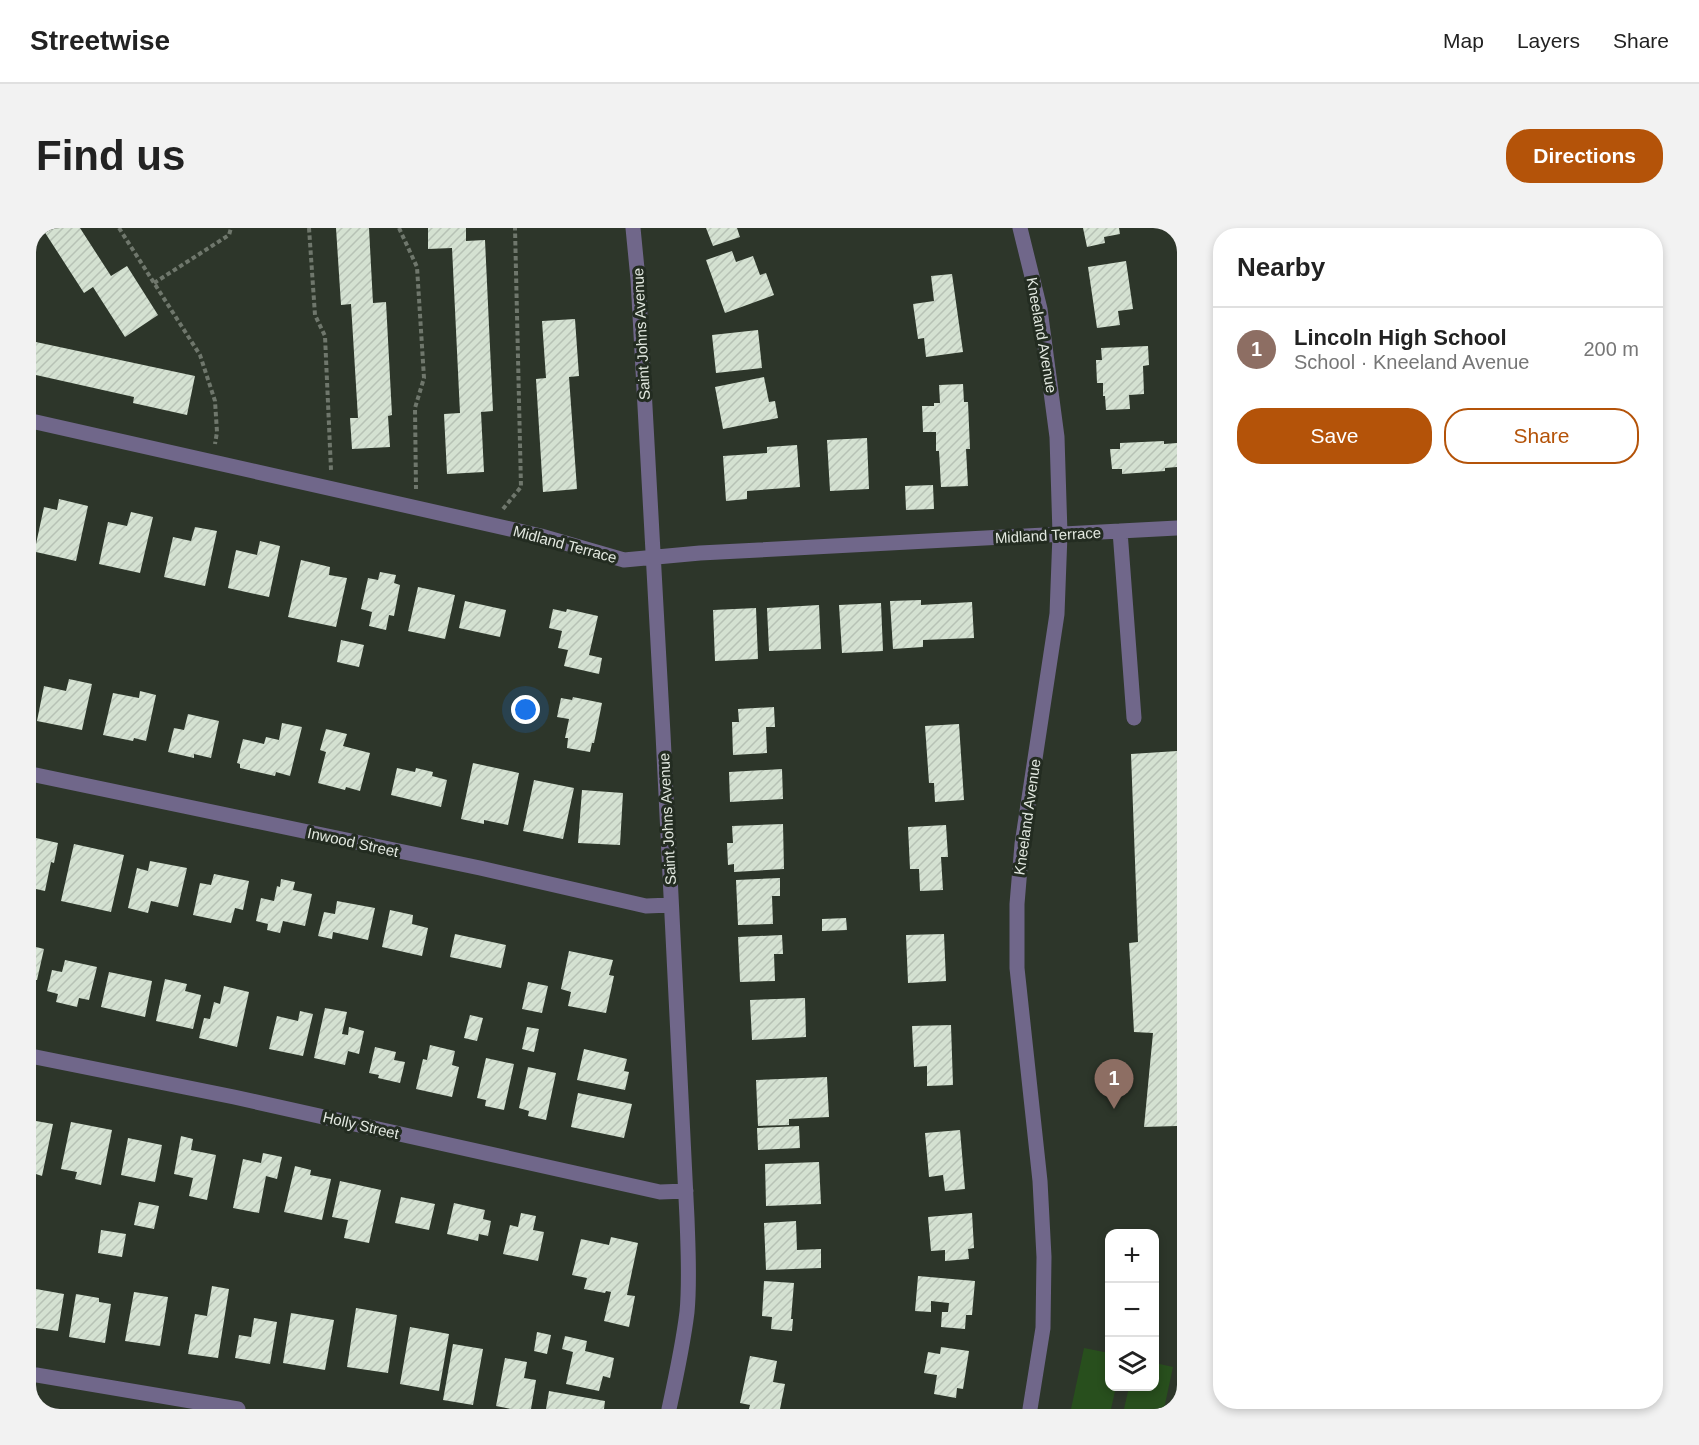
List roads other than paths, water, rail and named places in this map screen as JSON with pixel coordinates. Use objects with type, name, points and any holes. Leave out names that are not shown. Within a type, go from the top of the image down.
[{"type":"street","name":"Saint Johns Avenue","points":[[633,228],[639,290],[689,1260],[687,1309],[669,1409]]},
{"type":"street","name":"Kneeland Avenue","points":[[1020,228],[1040,309],[1057,437],[1060,534],[1057,614],[1022,844],[1017,904],[1018,980],[1040,1181],[1044,1257],[1043,1328],[1029,1409]]},
{"type":"street","name":"Midland Terrace","points":[[36,422],[490,524],[624,560],[700,553],[1177,528]]},
{"type":"street","points":[[1120,531],[1134,718]]},
{"type":"street","name":"Inwood Street","points":[[36,775],[480,868],[646,906],[671,905]]},
{"type":"street","name":"Holly Street","points":[[36,1057],[234,1097],[660,1192],[686,1191]]},
{"type":"street","points":[[36,1375],[238,1409]]},
{"type":"place","name":"Lincoln High School","points":[[1114,1109]]}]
